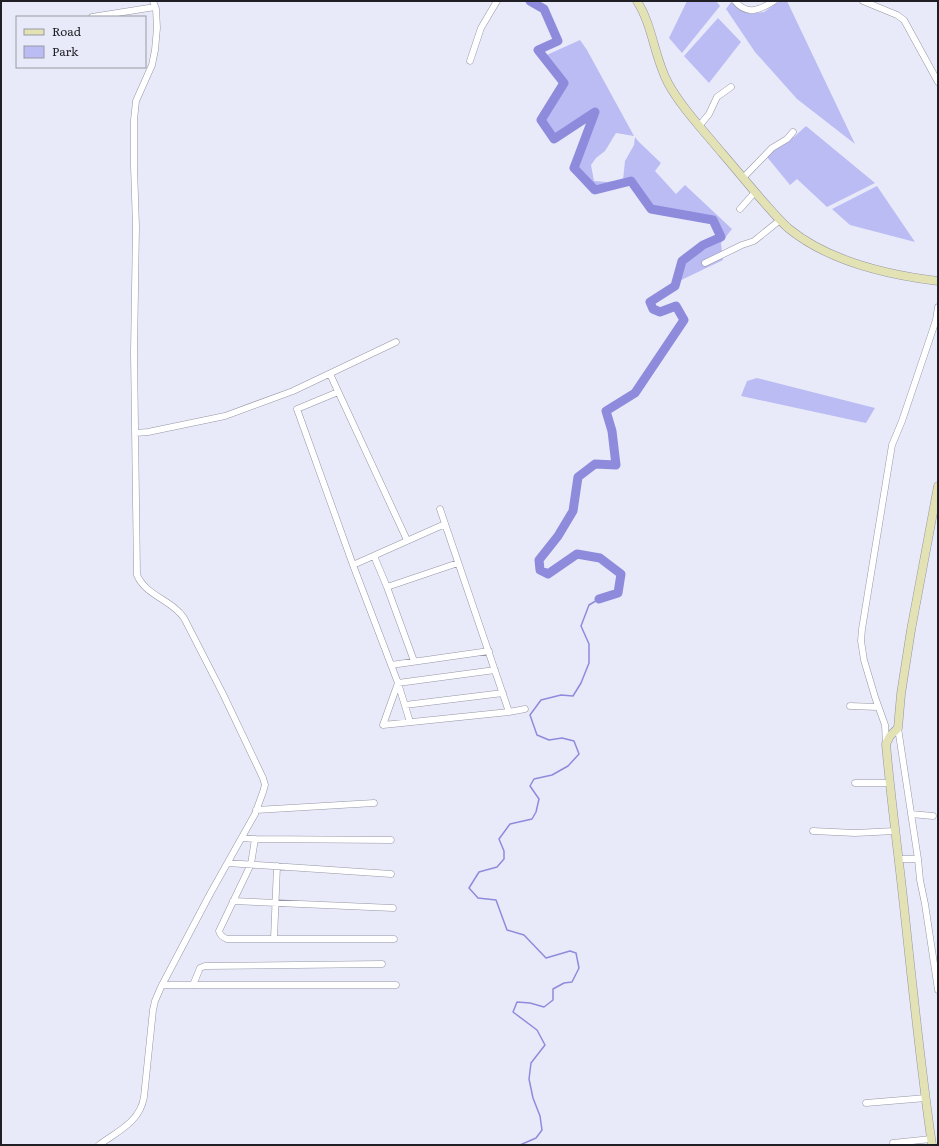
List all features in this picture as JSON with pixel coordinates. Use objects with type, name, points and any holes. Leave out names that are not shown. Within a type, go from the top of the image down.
[{"type":"street","points":[[470,61],[481,28],[497,1]]},
{"type":"street","points":[[637,1],[649,26],[661,66],[668,82],[679,100],[743,178],[780,220],[801,237],[814,245],[842,258],[898,275],[938,281]]},
{"type":"street","points":[[736,1],[742,8],[759,10],[774,1]]},
{"type":"street","points":[[863,1],[902,18],[906,22],[938,82]]},
{"type":"street","points":[[97,16],[154,4],[157,28],[156,50],[152,65],[136,101],[134,120],[136,227],[134,353],[137,575],[149,591],[181,614],[201,650],[263,778],[265,786],[264,792],[242,838],[162,985],[155,1001],[152,1010],[146,1085],[142,1108],[138,1116],[132,1122],[99,1145]]},
{"type":"street","points":[[700,126],[709,114],[717,97],[731,87]]},
{"type":"street","points":[[743,178],[772,148],[787,139],[793,132]]},
{"type":"street","points":[[740,209],[755,192]]},
{"type":"street","points":[[705,263],[742,245],[754,241],[780,220]]},
{"type":"street","points":[[893,1143],[932,1142],[916,1023],[885,725],[864,660],[861,641],[892,445],[902,421],[936,320],[938,307]]},
{"type":"street","points":[[136,433],[148,432],[225,416],[293,391],[396,342]]},
{"type":"street","points":[[330,374],[407,540]]},
{"type":"street","points":[[338,392],[297,409],[353,565],[398,683],[410,722]]},
{"type":"street","points":[[938,486],[911,630],[902,688],[898,728],[938,990]]},
{"type":"street","points":[[440,509],[509,712]]},
{"type":"street","points":[[353,565],[445,524]]},
{"type":"street","points":[[374,556],[414,661]]},
{"type":"street","points":[[387,587],[458,563]]},
{"type":"street","points":[[391,665],[488,651]]},
{"type":"street","points":[[398,683],[495,670]]},
{"type":"street","points":[[398,683],[383,725],[525,709]]},
{"type":"street","points":[[405,705],[503,693]]},
{"type":"street","points":[[850,706],[878,707]]},
{"type":"street","points":[[886,744],[890,736],[898,728]]},
{"type":"street","points":[[854,783],[890,783]]},
{"type":"street","points":[[256,810],[374,803]]},
{"type":"street","points":[[911,814],[933,816]]},
{"type":"street","points":[[813,831],[855,833],[895,831]]},
{"type":"street","points":[[242,838],[391,840]]},
{"type":"street","points":[[254,839],[251,864],[218,931],[220,935],[227,939],[394,939]]},
{"type":"street","points":[[898,859],[918,859]]},
{"type":"street","points":[[228,863],[391,874]]},
{"type":"street","points":[[274,939],[277,866]]},
{"type":"street","points":[[233,901],[393,908]]},
{"type":"street","points":[[193,985],[200,968],[205,966],[382,964]]},
{"type":"street","points":[[162,985],[396,985]]},
{"type":"street","points":[[866,1103],[926,1098]]},
{"type":"green space","points":[[687,1],[716,1],[720,6],[682,53],[669,38]]},
{"type":"green space","points":[[780,1],[787,1],[855,144],[797,99],[755,52],[726,9],[731,2],[750,14],[764,12]]},
{"type":"green space","points":[[718,18],[741,42],[709,83],[684,56]]},
{"type":"green space","points":[[580,40],[634,136],[616,133],[605,151],[596,158],[591,165],[594,181],[607,182],[623,180],[625,161],[634,145],[635,137],[661,163],[655,171],[676,194],[685,185],[732,229],[721,243],[723,260],[673,284],[680,258],[698,244],[716,236],[710,222],[648,211],[629,185],[592,194],[576,176],[570,166],[589,120],[553,143],[538,118],[561,83],[540,58]]},
{"type":"green space","points":[[806,126],[875,183],[827,207],[797,179],[790,185],[767,157],[776,145],[794,137]]},
{"type":"green space","points":[[877,186],[915,242],[850,225],[832,209]]},
{"type":"green space","points":[[757,378],[875,408],[866,423],[741,396],[747,381]]},
{"type":"waterway","points":[[530,1],[544,9],[558,41],[538,50],[564,83],[541,120],[554,139],[595,112],[574,168],[595,190],[631,181],[651,209],[713,220],[721,237],[703,245],[682,261],[675,286],[650,302],[653,309],[660,312],[676,306],[684,320],[635,393],[606,411],[612,431],[616,465],[595,464],[578,477],[573,511],[558,536],[539,560],[540,570],[548,574],[577,554],[600,558],[621,574],[618,593],[599,599]]},
{"type":"waterway","points":[[520,1145],[536,1138],[542,1130],[540,1116],[533,1098],[529,1079],[531,1063],[545,1045],[537,1030],[513,1012],[517,1002],[530,1003],[544,1007],[553,1000],[553,989],[564,983],[572,982],[579,968],[576,953],[570,951],[546,958],[524,935],[507,930],[496,900],[478,898],[469,888],[479,872],[497,867],[504,859],[504,851],[499,839],[510,824],[532,819],[536,812],[539,799],[530,786],[534,779],[552,775],[568,766],[579,754],[574,741],[562,738],[549,740],[537,735],[530,715],[541,700],[561,695],[573,696],[581,683],[589,663],[589,644],[581,626],[589,605],[599,599]]}]
